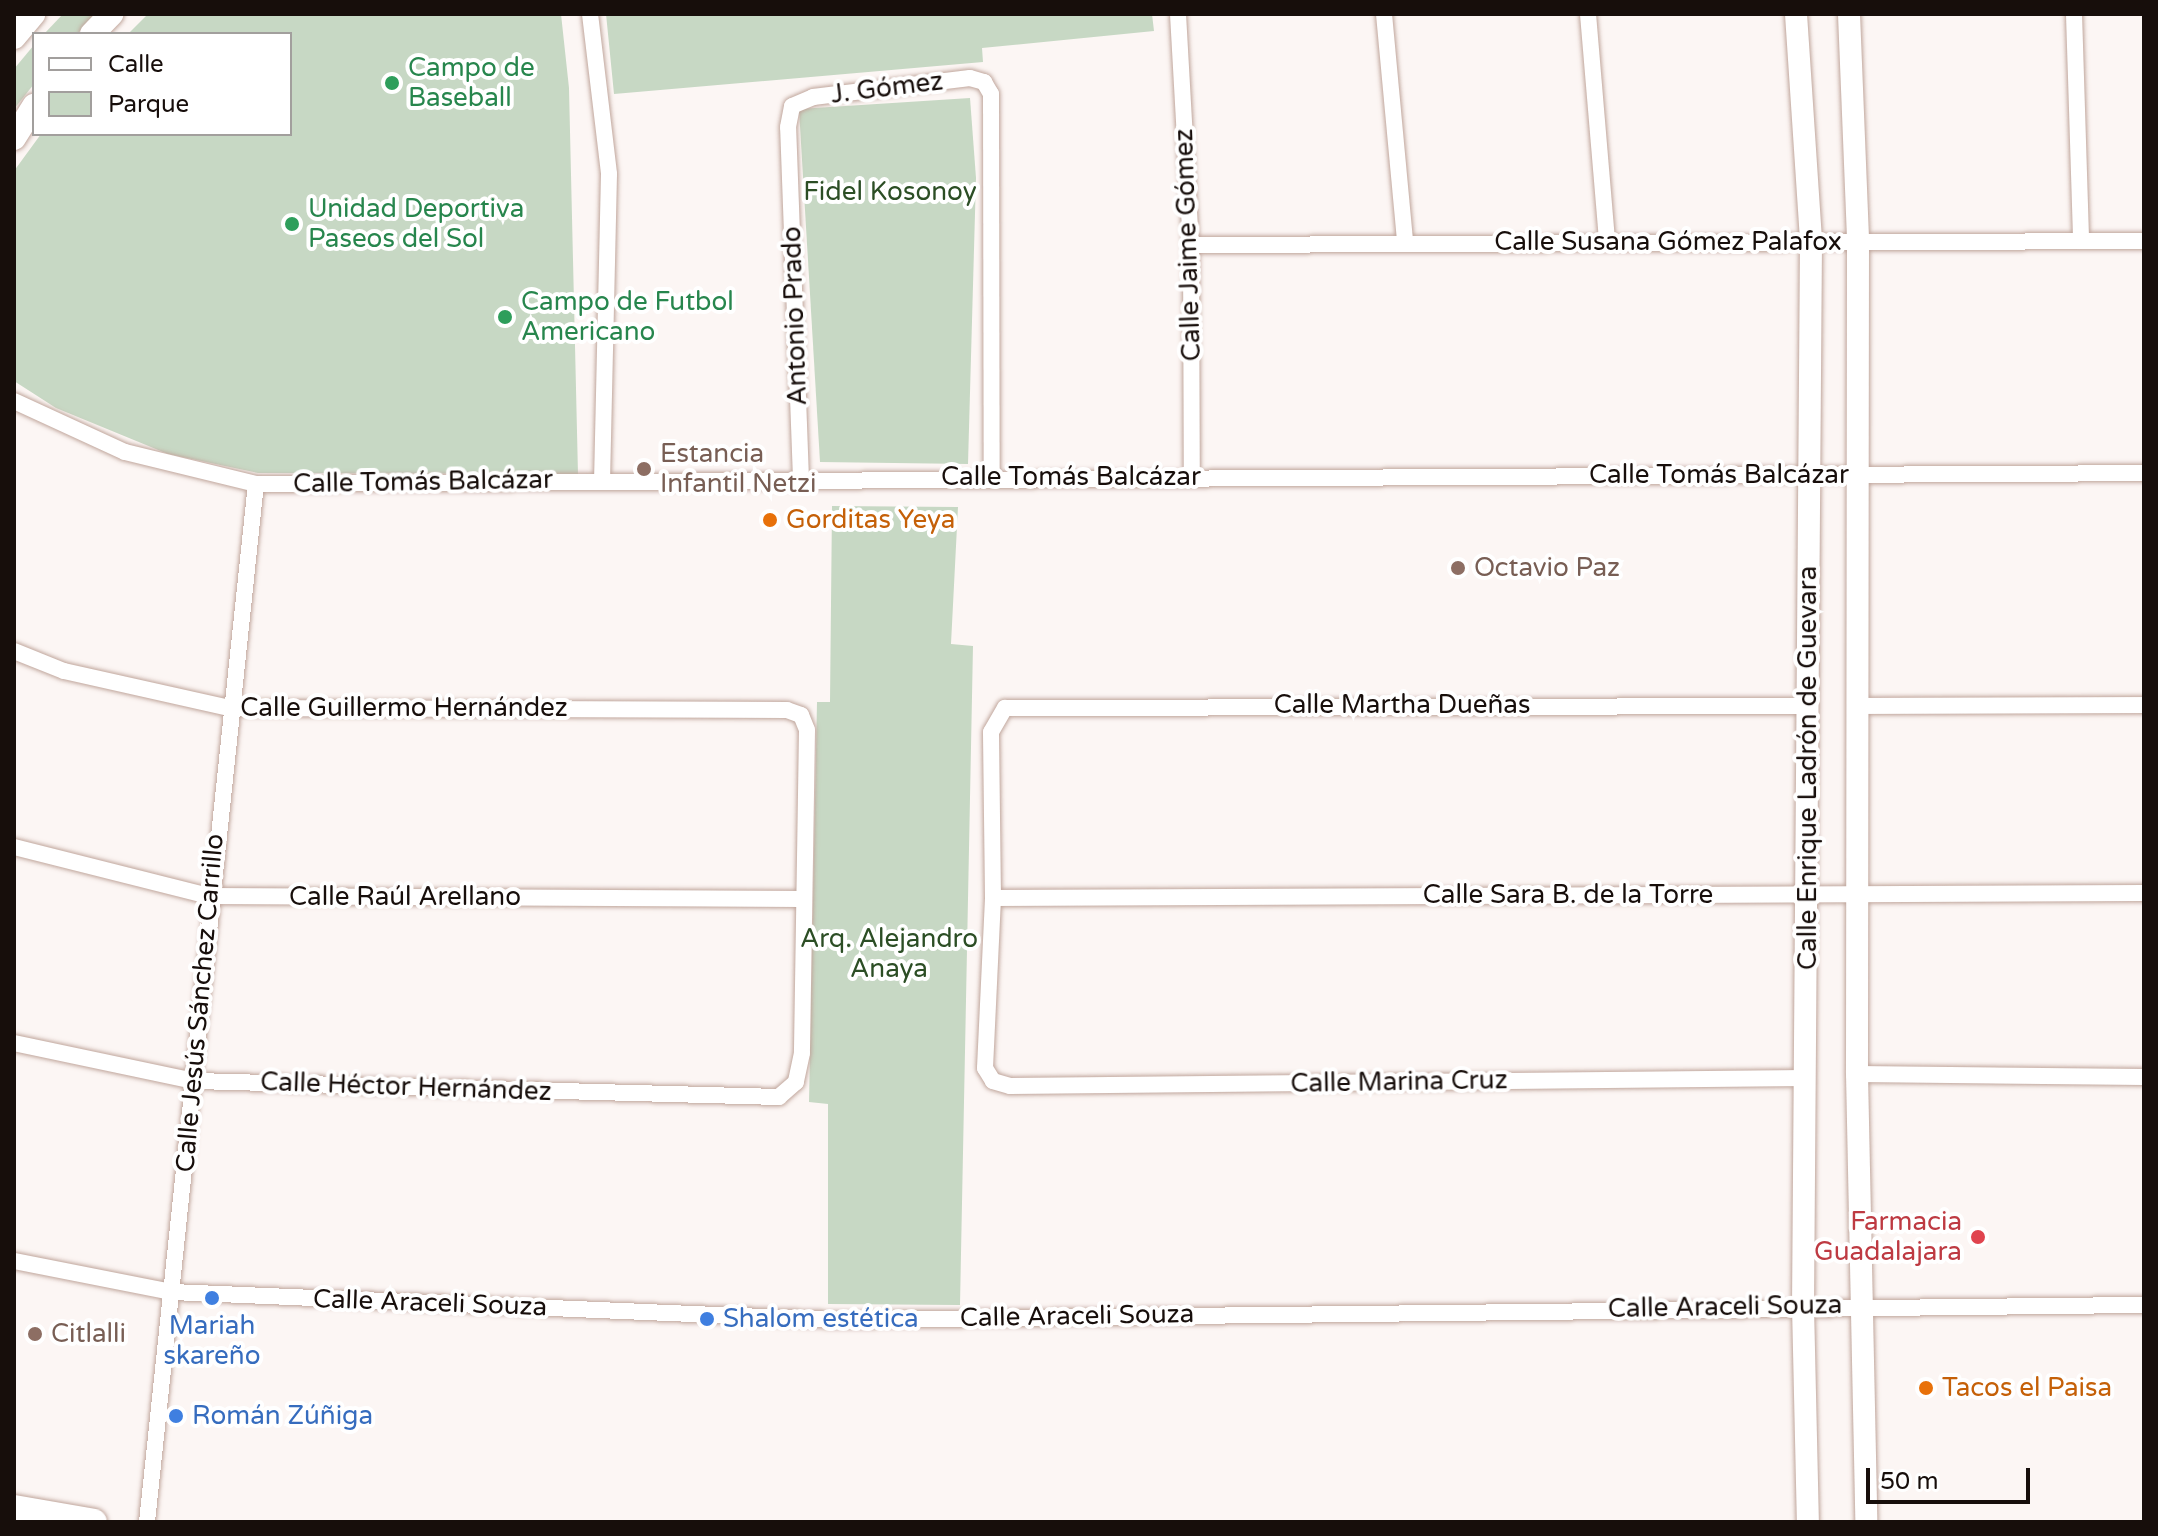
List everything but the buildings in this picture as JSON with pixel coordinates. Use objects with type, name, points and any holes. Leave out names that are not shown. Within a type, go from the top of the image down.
[{"type":"main road","points":[[14,37],[33,14]]},
{"type":"main road","points":[[94,32],[111,14]]},
{"type":"main road","points":[[14,138],[32,109]]},
{"type":"main road","points":[[14,1508],[94,1522]]},
{"type":"street","points":[[590,14],[609,174],[602,480]]},
{"type":"street","name":"Calle Jaime Gómez","points":[[1178,14],[1191,245],[1192,476]]},
{"type":"street","points":[[1384,14],[1405,242]]},
{"type":"street","points":[[1588,14],[1607,242]]},
{"type":"street","name":"Calle Enrique Ladrón de Guevara","points":[[1796,14],[1811,242],[1809,894],[1803,1306],[1808,1522]]},
{"type":"street","name":"Calle Enrique Ladrón de Guevara","points":[[1849,14],[1858,242],[1856,474],[1860,894],[1857,1074],[1866,1522]]},
{"type":"street","points":[[2074,14],[2081,241]]},
{"type":"street","name":"J. Gómez","points":[[792,106],[813,97],[970,78],[984,82],[991,94],[992,477]]},
{"type":"street","name":"Antonio Prado","points":[[792,106],[788,127],[801,479]]},
{"type":"street","name":"Calle Susana Gómez Palafox","points":[[1191,245],[2144,241]]},
{"type":"street","name":"Calle Tomás Balcázar","points":[[14,401],[125,452],[256,484],[992,477],[2144,473]]},
{"type":"street","name":"Calle Jesús Sánchez Carrillo","points":[[147,1522],[194,1081],[209,896],[256,484]]},
{"type":"street","name":"Calle Guillermo Hernández","points":[[14,651],[64,671],[230,708],[787,710],[801,715],[807,730],[802,899]]},
{"type":"street","name":"Calle Martha Dueñas","points":[[993,898],[991,732],[998,713],[1015,705],[1809,706]]},
{"type":"street","points":[[1858,706],[2144,705]]},
{"type":"street","name":"Calle Raúl Arellano","points":[[14,847],[209,896],[802,899]]},
{"type":"street","name":"Calle Sara B. de la Torre","points":[[993,898],[2144,893]]},
{"type":"street","name":"Calle Marina Cruz","points":[[993,898],[985,1068],[993,1081],[1010,1086],[1805,1078]]},
{"type":"street","name":"Calle Héctor Hernández","points":[[14,1043],[194,1081],[779,1097],[796,1082],[802,1053],[802,899]]},
{"type":"street","points":[[1857,1074],[2144,1077]]},
{"type":"street","name":"Calle Araceli Souza","points":[[14,1261],[172,1292],[835,1320],[1862,1305],[2144,1305]]},
{"type":"green space","points":[[63,14],[97,14],[79,32],[46,32]]},
{"type":"green space","name":"Unidad Deportiva Paseos del Sol","points":[[148,14],[561,14],[569,88],[578,474],[258,473],[168,454],[56,408],[14,381],[14,171],[40,136],[292,136],[292,32],[130,32]]},
{"type":"green space","points":[[606,14],[1152,14],[1154,31],[982,48],[983,62],[614,94]]},
{"type":"green space","points":[[32,47],[32,86],[14,109],[14,69]]},
{"type":"green space","name":"Fidel Kosonoy","points":[[970,98],[976,178],[968,464],[820,462],[799,109]]},
{"type":"green space","name":"Arq. Alejandro Anaya","points":[[832,506],[958,507],[951,644],[973,646],[960,1305],[828,1304],[828,1104],[809,1102],[817,702],[830,702]]},
{"type":"place","name":"Campo de Baseball","points":[[392,83]]},
{"type":"place","name":"Unidad Deportiva Paseos del Sol","points":[[292,224]]},
{"type":"place","name":"Campo de Futbol Americano","points":[[505,317]]},
{"type":"place","name":"Estancia Infantil Netzi","points":[[644,469]]},
{"type":"place","name":"Gorditas Yeya","points":[[770,520]]},
{"type":"place","name":"Octavio Paz","points":[[1458,568]]},
{"type":"place","name":"Farmacia Guadalajara","points":[[1978,1237]]},
{"type":"place","name":"Mariah skareño","points":[[212,1298]]},
{"type":"place","name":"Shalom estética","points":[[707,1319]]},
{"type":"place","name":"Citlalli","points":[[35,1334]]},
{"type":"place","name":"Tacos el Paisa","points":[[1926,1388]]},
{"type":"place","name":"Román Zúñiga","points":[[176,1416]]}]
